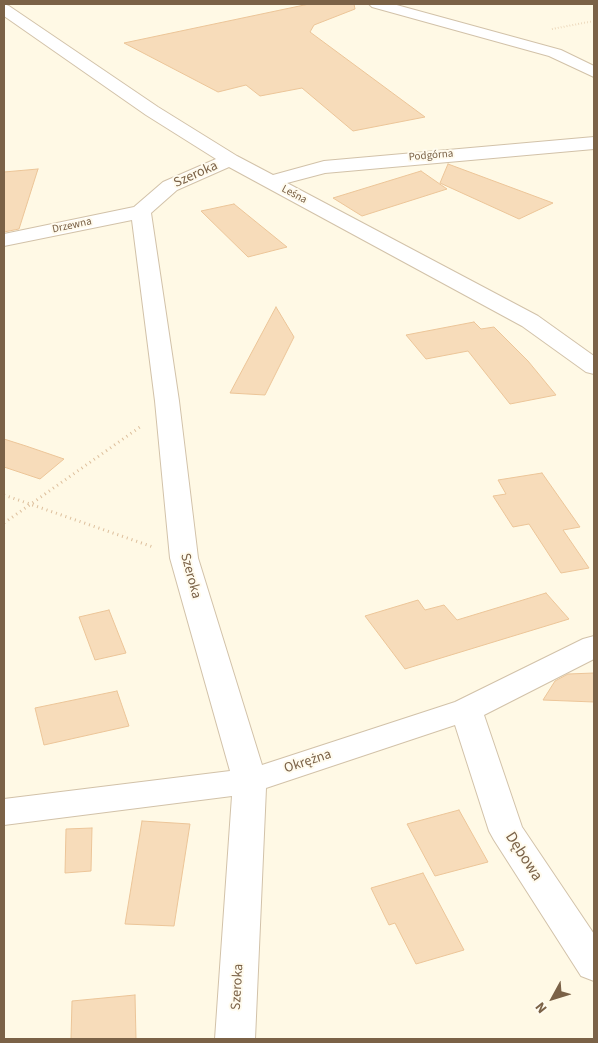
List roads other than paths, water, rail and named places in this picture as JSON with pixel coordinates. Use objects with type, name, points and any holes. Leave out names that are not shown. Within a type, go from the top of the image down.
[{"type":"street","points":[[377,4],[555,53],[594,72]]},
{"type":"street","name":"Leśna","points":[[4,9],[160,116],[230,160],[530,321],[594,367]]},
{"type":"street","name":"Podgórna","points":[[269,182],[324,167],[594,143]]},
{"type":"street","name":"Szeroka","points":[[230,160],[170,186],[141,212],[167,401],[184,558],[250,782],[235,1039]]},
{"type":"street","name":"Drzewna","points":[[4,240],[141,212]]},
{"type":"street","name":"Okrężna","points":[[4,812],[250,782],[466,710],[594,646]]},
{"type":"street","name":"Dębowa","points":[[466,710],[506,831],[594,965]]}]
